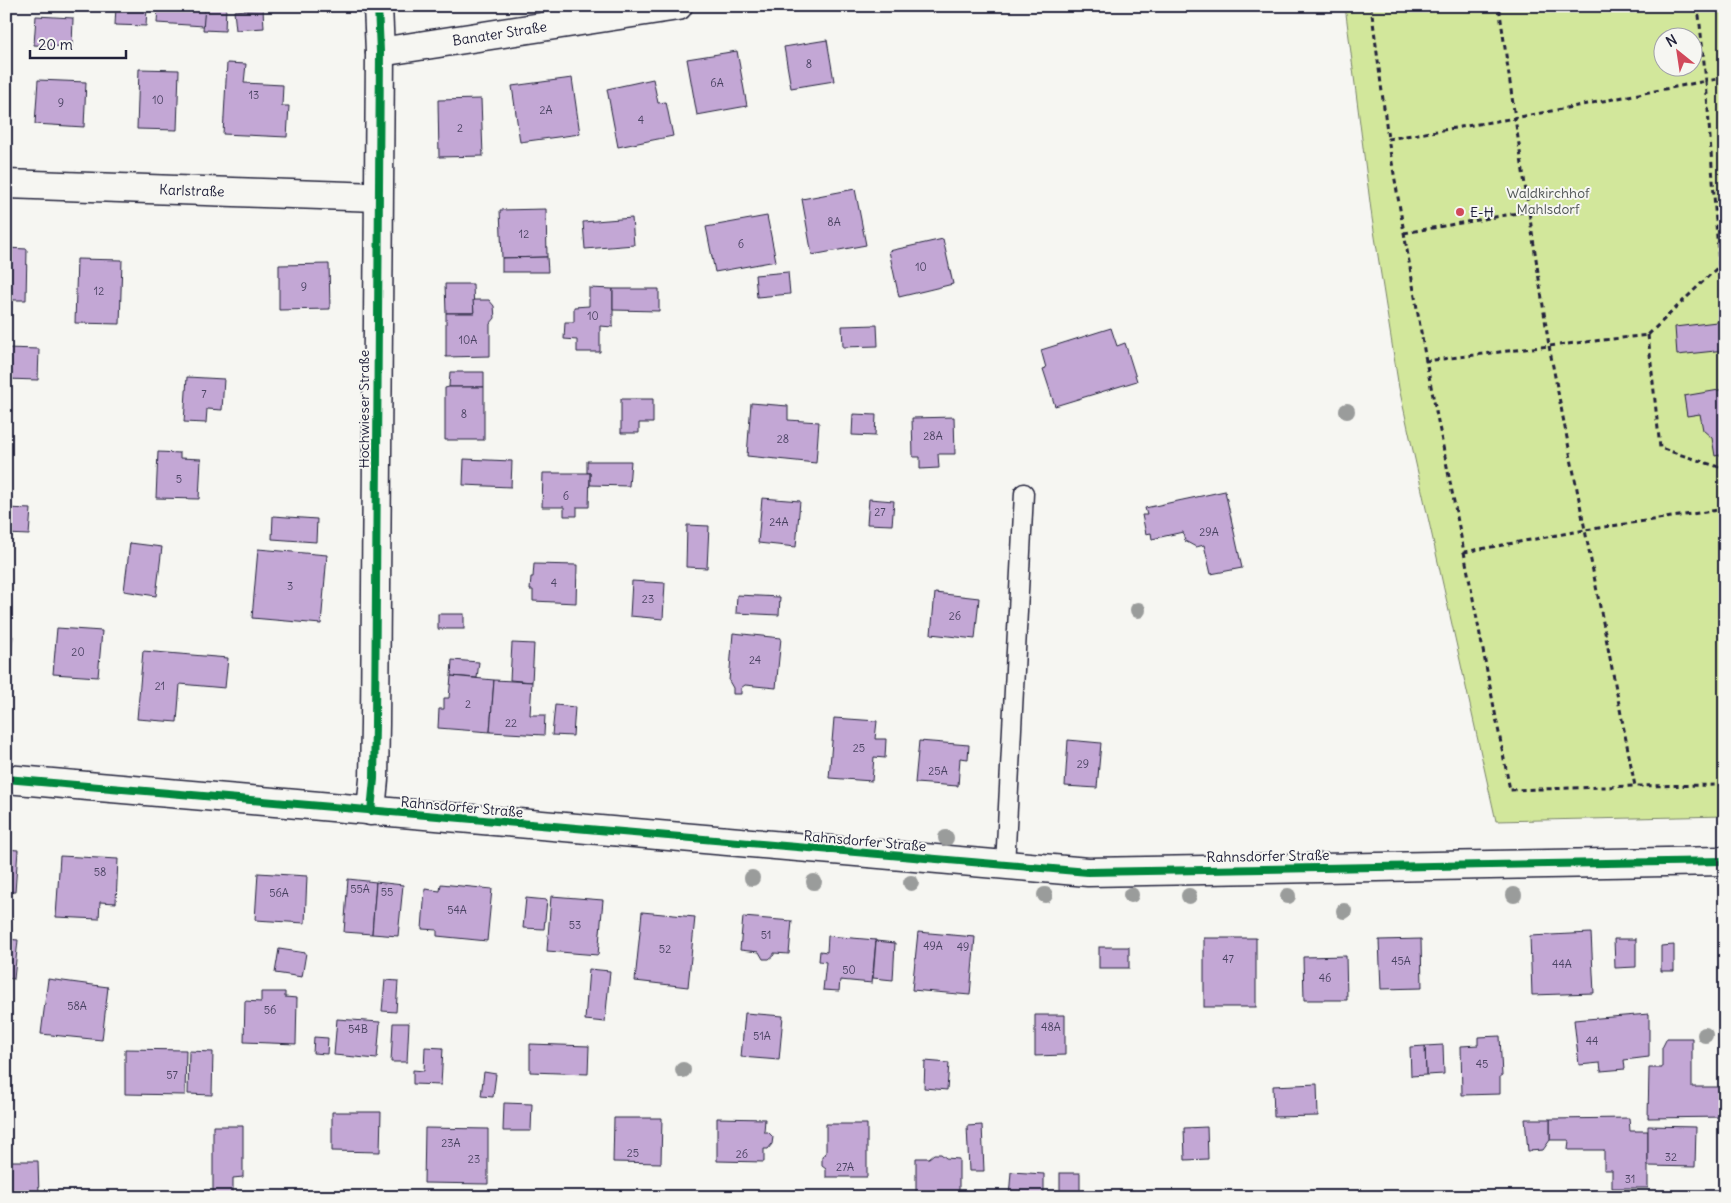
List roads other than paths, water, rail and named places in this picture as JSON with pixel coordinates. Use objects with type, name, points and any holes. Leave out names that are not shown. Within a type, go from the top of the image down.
[{"type":"street","name":"Hochwieser Straße","points":[[371,811],[374,779],[380,52],[378,6]]},
{"type":"street","name":"Banater Straße","points":[[380,52],[678,6]]},
{"type":"street","name":"Karlstraße","points":[[6,184],[378,197]]},
{"type":"street","name":"Rahnsdorfer Straße","points":[[6,779],[1088,872],[1725,861]]},
{"type":"lane","points":[[1005,866],[1024,493]]},
{"type":"place","name":"E-H","points":[[1460,212]]},
{"type":"park label","name":"Waldkirchhof Mahlsdorf","points":[[1548,202]]}]
